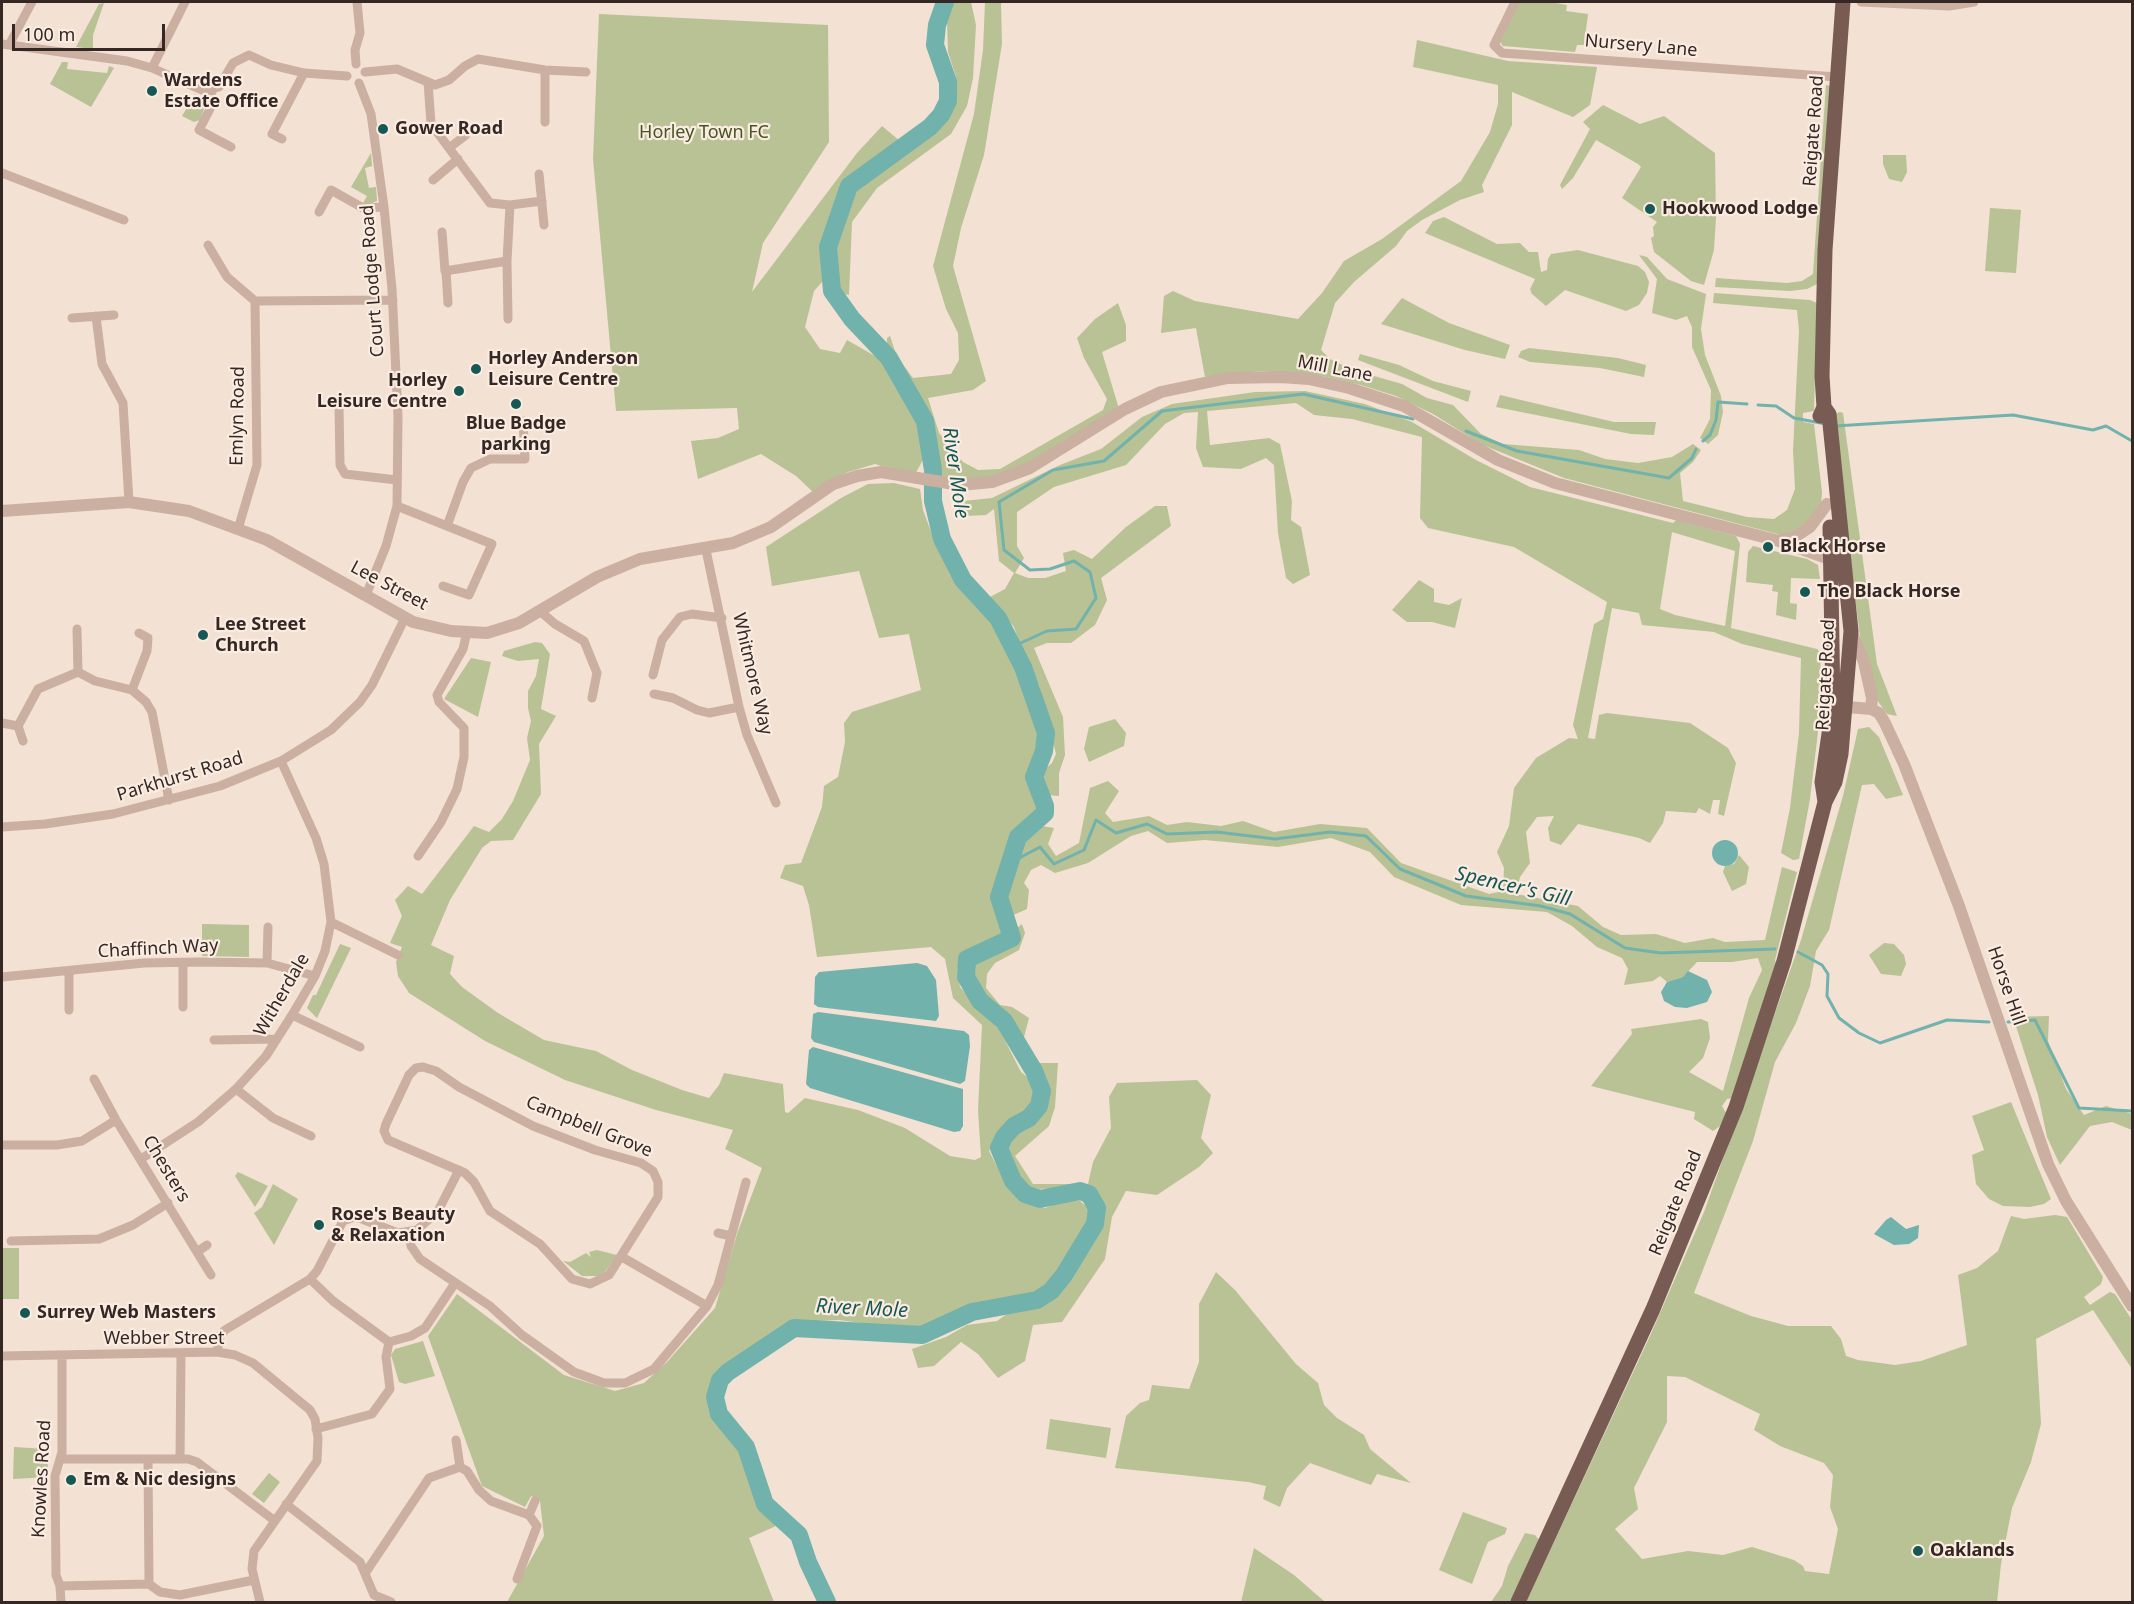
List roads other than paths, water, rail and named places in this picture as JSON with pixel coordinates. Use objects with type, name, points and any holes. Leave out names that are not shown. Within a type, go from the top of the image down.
[{"type":"main road","name":"Reigate Road","points":[[1839,707],[1822,376],[1825,250],[1844,2]]},
{"type":"main road","name":"Reigate Road","points":[[1518,1602],[1653,1309],[1736,1107],[1784,961],[1825,802],[1822,782],[1839,707],[1851,632],[1845,561],[1825,418]]},
{"type":"street","points":[[32,2],[5,45],[128,61],[152,68],[196,88],[212,90],[224,82],[234,63],[241,57],[257,57],[270,65],[304,73],[347,76]]},
{"type":"street","points":[[152,68],[185,2]]},
{"type":"street","points":[[356,64],[355,50],[360,33],[357,2]]},
{"type":"street","name":"Nursery Lane","points":[[1515,2],[1494,45],[1502,53],[1837,77]]},
{"type":"street","points":[[1861,2],[1949,6],[1974,2]]},
{"type":"street","points":[[365,72],[397,69],[435,84],[449,80],[465,66],[478,59],[545,70],[586,72]]},
{"type":"street","points":[[356,64],[362,66],[365,72],[359,83],[350,81],[347,76],[348,68],[356,64]]},
{"type":"street","points":[[545,70],[545,122]]},
{"type":"street","points":[[282,139],[272,134],[304,73]]},
{"type":"street","points":[[428,82],[431,124],[490,203],[510,205],[542,201]]},
{"type":"street","name":"Court Lodge Road","points":[[359,83],[372,114],[393,300],[397,480],[397,506],[366,595]]},
{"type":"street","points":[[212,90],[210,109],[199,130],[231,147]]},
{"type":"street","points":[[449,148],[466,135]]},
{"type":"street","points":[[433,180],[458,159]]},
{"type":"street","points":[[2,173],[124,220]]},
{"type":"street","points":[[539,174],[544,225]]},
{"type":"street","points":[[319,212],[331,190],[363,208],[384,207]]},
{"type":"street","points":[[508,319],[507,261],[510,205]]},
{"type":"street","points":[[441,232],[448,303]]},
{"type":"street","points":[[208,245],[227,277],[255,300],[393,300]]},
{"type":"street","points":[[446,271],[507,261]]},
{"type":"street","name":"Emlyn Road","points":[[238,529],[257,465],[255,300]]},
{"type":"street","points":[[72,318],[114,315]]},
{"type":"street","points":[[96,316],[102,364],[123,403],[129,502]]},
{"type":"street","name":"Mill Lane","points":[[881,472],[960,485],[1009,478],[1125,410],[1161,392],[1228,378],[1299,379],[1349,388],[1404,406],[1498,460],[1556,483],[1779,541],[1824,557],[1830,556]]},
{"type":"street","points":[[339,406],[340,465],[345,474],[397,480]]},
{"type":"street","points":[[447,526],[463,482],[471,468],[490,459],[525,459],[523,421]]},
{"type":"street","name":"Lee Street","points":[[2,511],[129,502],[189,511],[267,540],[405,618],[429,627],[487,633],[519,623],[541,612],[616,568],[640,559],[706,550],[733,543],[771,527],[833,484],[857,476],[881,472]]},
{"type":"street","points":[[1779,541],[1801,534],[1818,519],[1827,504]]},
{"type":"street","points":[[397,506],[492,544],[469,595],[443,586]]},
{"type":"street","points":[[1830,556],[1836,552],[1841,543]]},
{"type":"street","name":"Whitmore Way","points":[[706,550],[739,707],[747,735],[776,802]]},
{"type":"street","points":[[541,612],[555,624],[584,641],[597,674],[592,698]]},
{"type":"street","points":[[653,675],[662,640],[680,617],[692,614],[722,618]]},
{"type":"street","name":"Parkhurst Road","points":[[2,827],[113,814],[220,786],[280,761],[331,730],[360,702],[372,685],[405,618]]},
{"type":"street","points":[[77,629],[78,672]]},
{"type":"street","points":[[418,856],[441,822],[457,789],[464,757],[464,728],[439,702],[437,695],[463,649],[466,632]]},
{"type":"street","points":[[1839,707],[1871,709],[1872,698],[1864,662],[1851,632]]},
{"type":"street","points":[[132,690],[143,665],[148,635]]},
{"type":"street","points":[[78,672],[95,681],[132,690],[153,712],[169,800]]},
{"type":"street","points":[[23,741],[18,726],[38,689],[78,672]]},
{"type":"street","points":[[654,694],[673,698],[697,711],[709,713],[739,707]]},
{"type":"street","name":"Horse Hill","points":[[1871,709],[1879,713],[1885,723],[1908,775],[1977,956],[2048,1164],[2066,1201],[2133,1306]]},
{"type":"street","points":[[2,723],[18,726]]},
{"type":"street","name":"Witherdale","points":[[141,1159],[198,1122],[236,1089],[277,1039],[292,1016],[315,976],[325,951],[331,922],[329,889],[319,847],[280,761]]},
{"type":"street","points":[[331,922],[398,955]]},
{"type":"street","points":[[267,963],[268,927]]},
{"type":"street","name":"Chaffinch Way","points":[[2,977],[144,963],[267,963],[315,976]]},
{"type":"street","points":[[183,963],[183,1007]]},
{"type":"street","points":[[69,971],[69,1010]]},
{"type":"street","points":[[292,1016],[360,1047]]},
{"type":"street","points":[[214,1040],[277,1039]]},
{"type":"street","name":"Campbell Grove","points":[[423,1067],[436,1071],[459,1087],[533,1126],[595,1150],[641,1163],[653,1171],[658,1182],[658,1197],[622,1257],[603,1280],[590,1284],[572,1279],[540,1244],[490,1211],[474,1182],[459,1170],[413,1153],[385,1137],[386,1124],[409,1075],[416,1068],[423,1067]]},
{"type":"street","name":"Chesters","points":[[94,1079],[116,1120],[211,1275]]},
{"type":"street","points":[[236,1089],[291,1132],[311,1136]]},
{"type":"street","points":[[104,1096],[113,1091]]},
{"type":"street","points":[[2,1145],[57,1145],[82,1141],[116,1120]]},
{"type":"street","points":[[218,1352],[220,1336],[225,1330],[310,1279],[317,1271],[338,1227],[349,1218],[362,1219],[398,1233],[409,1233],[432,1219],[459,1170]]},
{"type":"street","points":[[409,1233],[414,1252],[490,1306],[522,1335],[574,1371],[604,1383],[625,1383],[646,1375],[681,1340],[707,1306],[718,1285],[746,1182]]},
{"type":"street","points":[[11,1241],[99,1239],[133,1225],[168,1203]]},
{"type":"street","points":[[718,1233],[731,1236]]},
{"type":"street","points":[[32,1241],[32,1252]]},
{"type":"street","points":[[197,1252],[207,1245]]},
{"type":"street","points":[[622,1257],[707,1306]]},
{"type":"street","points":[[310,1279],[333,1302],[388,1342]]},
{"type":"street","points":[[388,1342],[419,1333],[426,1328],[455,1283]]},
{"type":"street","points":[[316,1429],[372,1414],[390,1389],[386,1357],[388,1342]]},
{"type":"street","name":"Webber Street","points":[[2,1356],[218,1352],[235,1355],[253,1363],[310,1410],[315,1419],[319,1447],[317,1461],[254,1551],[252,1562],[254,1580],[260,1602]]},
{"type":"street","points":[[180,1459],[181,1354]]},
{"type":"street","name":"Knowles Road","points":[[61,1602],[60,1586],[56,1575],[55,1476],[61,1459],[62,1355]]},
{"type":"street","points":[[456,1440],[460,1467]]},
{"type":"street","points":[[61,1459],[180,1459],[197,1462],[275,1521]]},
{"type":"street","points":[[148,1460],[149,1584]]},
{"type":"street","points":[[366,1572],[429,1478],[460,1467],[467,1471],[479,1490],[491,1501],[529,1515],[537,1526],[517,1579]]},
{"type":"street","points":[[529,1515],[535,1501]]},
{"type":"street","points":[[286,1504],[360,1562],[366,1572],[371,1599],[391,1602]]},
{"type":"street","points":[[60,1586],[149,1584],[160,1592],[180,1595],[254,1580]]},
{"type":"street","points":[[156,1602],[160,1592]]},
{"type":"water","points":[[1725,840],[1734,844],[1738,853],[1734,862],[1725,866],[1716,862],[1712,853],[1716,844]]},
{"type":"water","points":[[917,963],[927,966],[936,980],[939,1016],[936,1021],[818,1007],[814,1004],[815,977],[819,972]]},
{"type":"water","points":[[1688,971],[1707,980],[1712,992],[1707,1002],[1687,1008],[1675,1007],[1664,1001],[1661,992],[1667,982],[1683,977]]},
{"type":"water","points":[[818,1012],[964,1031],[969,1035],[970,1046],[965,1081],[960,1084],[814,1042],[811,1038],[813,1014]]},
{"type":"water","points":[[813,1047],[963,1089],[963,1126],[960,1131],[954,1132],[810,1088],[806,1084],[809,1050]]},
{"type":"water","points":[[1891,1217],[1906,1229],[1919,1225],[1918,1238],[1909,1244],[1894,1245],[1874,1234]]},
{"type":"waterway","name":"River Mole","points":[[827,1602],[808,1562],[799,1535],[765,1504],[746,1447],[719,1414],[715,1397],[720,1380],[728,1372],[794,1328],[922,1335],[972,1312],[1037,1300],[1051,1291],[1064,1275],[1095,1224],[1097,1208],[1089,1194],[1080,1191],[1040,1199],[1025,1194],[1013,1181],[999,1148],[1004,1137],[1014,1126],[1029,1118],[1039,1106],[1042,1091],[1034,1071],[1004,1021],[980,1001],[966,977],[967,959],[1012,938],[999,897],[1018,837],[1045,813],[1045,806],[1034,777],[1044,751],[1046,733],[1023,667],[998,618],[963,580],[942,539],[933,501],[933,470],[925,421],[889,358],[852,319],[832,291],[828,247],[849,186],[930,127],[941,115],[948,101],[948,82],[935,45],[937,25],[945,2]]},
{"type":"waterway","points":[[1012,647],[1047,631],[1076,629],[1096,598],[1090,572],[1074,561],[1050,569],[1030,570],[1004,550],[999,502],[1053,470],[1104,461],[1162,411],[1303,394],[1413,419]]},
{"type":"waterway","points":[[1703,441],[1710,435],[1716,420],[1718,402],[1747,404]]},
{"type":"waterway","points":[[1758,405],[1776,406],[1794,418],[1826,424]]},
{"type":"waterway","points":[[1835,426],[2013,415],[2093,430],[2106,426],[2132,441]]},
{"type":"waterway","points":[[1466,431],[1517,451],[1669,478],[1692,458],[1696,449]]},
{"type":"waterway","name":"Spencer's Gill","points":[[1008,864],[1040,847],[1054,864],[1084,850],[1096,820],[1116,833],[1147,824],[1167,834],[1217,832],[1275,839],[1330,832],[1366,836],[1400,869],[1466,896],[1541,906],[1570,914],[1625,948],[1661,953],[1775,949]]},
{"type":"waterway","name":"Spencer's Gill","points":[[1798,952],[1822,965],[1828,974],[1827,996],[1839,1018],[1859,1033],[1880,1043],[1947,1020],[1989,1022]]},
{"type":"waterway","name":"Spencer's Gill","points":[[2008,1022],[2035,1020],[2079,1108],[2132,1111]]},
{"type":"place","name":"Wardens Estate Office","points":[[152,91]]},
{"type":"place","name":"Gower Road","points":[[383,129]]},
{"type":"place","name":"Hookwood Lodge","points":[[1650,209]]},
{"type":"place","name":"Horley Anderson Leisure Centre","points":[[476,369]]},
{"type":"place","name":"Horley Leisure Centre","points":[[459,391]]},
{"type":"place","name":"Blue Badge parking","points":[[516,404]]},
{"type":"place","name":"Black Horse","points":[[1768,547]]},
{"type":"place","name":"The Black Horse","points":[[1805,592]]},
{"type":"place","name":"Lee Street Church","points":[[203,635]]},
{"type":"place","name":"Rose's Beauty & Relaxation","points":[[319,1225]]},
{"type":"place","name":"Surrey Web Masters","points":[[25,1313]]},
{"type":"place","name":"Em & Nic designs","points":[[71,1480]]},
{"type":"place","name":"Oaklands","points":[[1918,1551]]},
{"type":"park label","name":"Horley Town FC","points":[[704,133]]}]
